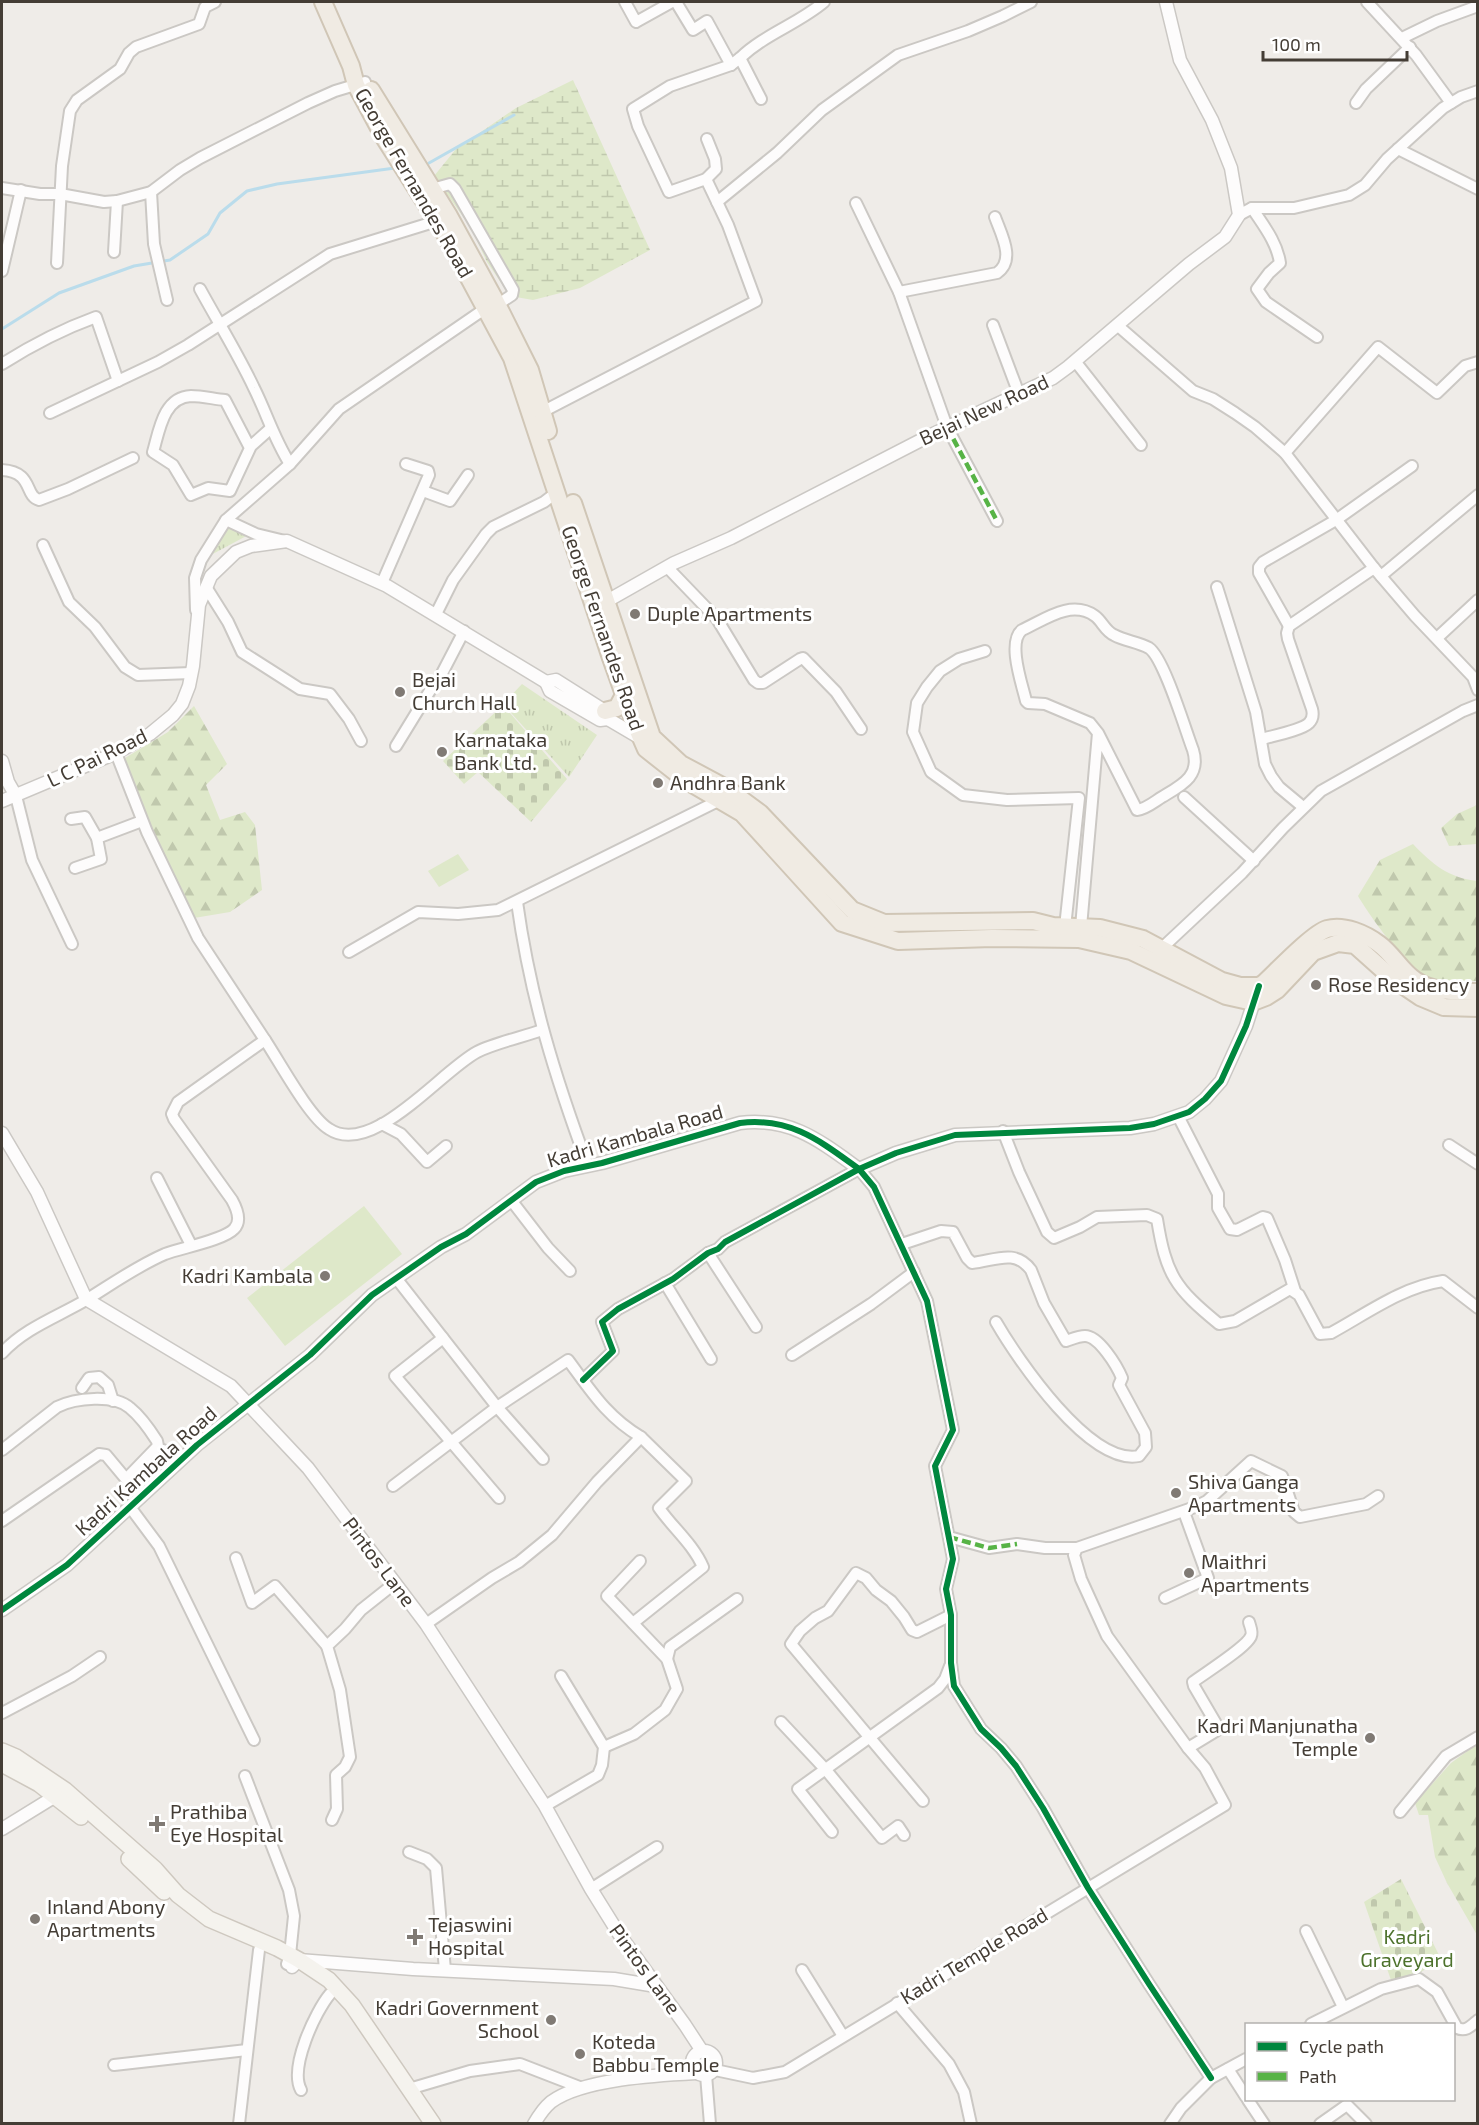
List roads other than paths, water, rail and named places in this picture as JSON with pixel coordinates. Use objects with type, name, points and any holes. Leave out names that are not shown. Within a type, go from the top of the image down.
[{"type":"main road","name":"George Fernandes Road","points":[[323,2],[361,84],[432,189],[492,306],[557,492],[652,737],[648,740],[646,749],[684,780],[742,813],[842,923],[898,941],[1079,939],[1131,951],[1226,996],[1253,1002]]},
{"type":"main road","name":"George Fernandes Road","points":[[333,2],[361,84],[385,139],[492,306],[530,370],[600,605],[624,695],[648,740],[681,764],[726,788],[760,813],[852,910],[884,923],[1033,921],[1073,927],[1100,928],[1143,939],[1222,981],[1240,986],[1259,986]]},
{"type":"main road","points":[[607,715],[617,708],[624,695]]},
{"type":"main road","points":[[969,921],[969,939]]},
{"type":"main road","points":[[1259,986],[1311,939],[1327,929],[1345,928],[1360,933],[1380,945],[1398,966],[1415,981],[1425,986],[1435,990],[1478,992]]},
{"type":"main road","points":[[1253,1002],[1266,998],[1277,990],[1313,952],[1338,943],[1355,945],[1392,978],[1420,997],[1444,1007],[1478,1008]]},
{"type":"main road","points":[[2,1750],[16,1757],[154,1869],[177,1895],[209,1920],[329,1980],[352,2005],[433,2124]]},
{"type":"main road","points":[[2,1764],[60,1793],[200,1924],[215,1933],[292,1961],[330,1994],[352,2019],[423,2124]]},
{"type":"street","points":[[57,263],[63,146],[70,111],[78,100],[120,69],[129,53],[136,47],[199,24],[205,7],[214,2]]},
{"type":"street","points":[[625,2],[636,22],[674,2],[693,30],[707,21],[760,99]]},
{"type":"street","points":[[707,139],[715,159],[716,169],[706,179],[669,192],[638,126],[633,109],[670,86],[736,62],[754,46],[808,16],[824,2]]},
{"type":"street","points":[[717,202],[777,153],[822,110],[898,55],[986,24],[1031,2]]},
{"type":"street","points":[[1166,2],[1180,60],[1212,120],[1231,168],[1239,215],[1252,208],[1294,208],[1349,195],[1365,185],[1443,108],[1461,97],[1478,91]]},
{"type":"street","points":[[1367,2],[1410,47],[1451,103]]},
{"type":"street","points":[[1402,38],[1437,21],[1478,6]]},
{"type":"street","points":[[1356,104],[1366,89],[1410,47]]},
{"type":"street","points":[[2,188],[40,194],[60,194],[104,202],[151,192],[200,158],[308,103],[335,91],[361,84]]},
{"type":"street","points":[[1398,150],[1478,189]]},
{"type":"street","points":[[542,412],[756,301],[728,225],[706,179]]},
{"type":"street","points":[[2,271],[21,190]]},
{"type":"street","points":[[151,192],[156,252],[167,300]]},
{"type":"street","points":[[114,252],[117,201]]},
{"type":"street","points":[[856,202],[899,292],[947,428],[997,521]]},
{"type":"street","points":[[1252,208],[1270,235],[1279,254],[1280,263],[1257,289],[1266,302],[1317,337]]},
{"type":"street","name":"Bejai New Road","points":[[600,605],[668,567],[731,538],[947,428],[1053,378],[1189,264],[1226,237],[1239,215]]},
{"type":"street","points":[[899,292],[997,273],[1006,264],[1007,252],[995,217]]},
{"type":"street","points":[[50,413],[168,357],[330,254],[437,221]]},
{"type":"street","points":[[200,289],[254,386],[270,429],[290,464]]},
{"type":"street","points":[[197,616],[195,578],[212,539],[226,520],[290,464],[339,409],[492,306]]},
{"type":"street","points":[[2,364],[33,344],[96,316],[118,381]]},
{"type":"street","points":[[993,325],[1019,394]]},
{"type":"street","points":[[1117,325],[1193,391],[1213,399],[1235,413],[1285,453],[1377,572],[1414,616],[1473,677],[1478,690]]},
{"type":"street","points":[[1285,453],[1378,347],[1437,393],[1466,366],[1478,362]]},
{"type":"street","points":[[1075,361],[1141,445]]},
{"type":"street","points":[[250,448],[225,400],[189,396],[170,406],[162,420],[153,453],[173,465],[191,495],[208,488],[230,492],[250,448],[270,429]]},
{"type":"street","points":[[2,470],[13,470],[21,475],[33,498],[39,500],[69,489],[133,458]]},
{"type":"street","points":[[382,583],[429,472],[406,464]]},
{"type":"street","points":[[1289,626],[1259,573],[1259,567],[1263,562],[1336,520],[1412,466]]},
{"type":"street","points":[[423,490],[450,501],[468,475]]},
{"type":"street","points":[[436,614],[453,580],[486,534],[493,527],[544,502],[557,492]]},
{"type":"street","points":[[1262,739],[1302,726],[1310,722],[1313,715],[1288,639],[1289,626],[1377,572],[1478,495]]},
{"type":"street","points":[[226,520],[250,531],[287,541],[382,583],[546,682],[556,680],[648,740]]},
{"type":"street","name":"L C Pai Road","points":[[2,801],[116,753],[150,734],[173,715],[182,704],[191,673],[199,604],[211,576],[236,552],[251,546],[287,541]]},
{"type":"street","points":[[43,546],[69,602],[95,627],[125,667],[138,675],[191,673]]},
{"type":"street","points":[[668,567],[717,619],[754,680],[758,683],[763,682],[800,658],[804,658],[836,692],[861,729]]},
{"type":"street","points":[[206,587],[228,622],[242,652],[300,689],[330,694],[349,719],[361,741]]},
{"type":"street","points":[[1217,587],[1253,702],[1262,739],[1265,764],[1279,787],[1303,807]]},
{"type":"street","points":[[1437,638],[1478,600]]},
{"type":"street","points":[[1073,927],[1098,733],[1090,723],[1045,704],[1026,701],[1015,646],[1018,634],[1022,630],[1065,610],[1077,608],[1097,617],[1107,631],[1113,635],[1150,649],[1160,662],[1193,750],[1195,758],[1192,774],[1184,784],[1137,810],[1098,733]]},
{"type":"street","points":[[396,746],[437,683],[464,631]]},
{"type":"street","points":[[985,651],[959,660],[940,671],[917,703],[913,732],[931,772],[963,795],[1007,800],[1079,798],[1073,927]]},
{"type":"street","points":[[1162,948],[1254,861],[1303,807],[1329,786],[1463,711],[1478,705]]},
{"type":"street","points":[[116,753],[142,821],[198,938],[309,1107],[328,1129],[345,1135],[354,1135],[382,1124],[477,1052],[542,1030]]},
{"type":"street","points":[[2,761],[16,796],[32,860],[72,944]]},
{"type":"street","points":[[1184,797],[1254,861]]},
{"type":"street","points":[[349,952],[418,912],[458,914],[498,910],[720,800]]},
{"type":"street","points":[[71,819],[85,817],[97,838],[101,859],[75,868]]},
{"type":"street","points":[[97,838],[142,821]]},
{"type":"street","points":[[517,902],[524,951],[542,1030],[557,1083],[588,1166]]},
{"type":"street","points":[[583,1380],[613,1351],[602,1322],[618,1309],[665,1283],[708,1253],[718,1249],[725,1242],[859,1169],[896,1153],[955,1135],[1003,1131],[1040,1132],[1130,1128],[1154,1124],[1189,1112],[1221,1081],[1246,1026],[1259,986]]},
{"type":"street","points":[[2,1353],[28,1331],[144,1263],[191,1245],[226,1235],[235,1228],[238,1210],[172,1114],[174,1107],[187,1095],[265,1040]]},
{"type":"street","points":[[1178,1116],[1218,1194],[1218,1208],[1230,1229],[1237,1230],[1263,1217],[1267,1218],[1295,1291],[1320,1334],[1331,1333],[1424,1284],[1443,1281],[1478,1308]]},
{"type":"street","name":"Kadri Kambala Road","points":[[2,1610],[67,1564],[176,1465],[310,1355],[372,1295],[441,1247],[466,1234],[536,1182],[564,1171],[740,1123],[767,1121],[781,1124],[810,1137],[859,1169]]},
{"type":"street","points":[[382,1124],[401,1134],[427,1162],[447,1146]]},
{"type":"street","points":[[1003,1131],[1047,1232],[1054,1238],[1097,1217],[1147,1215],[1157,1219],[1162,1250],[1174,1280],[1193,1302],[1219,1324],[1235,1321],[1290,1289],[1295,1291]]},
{"type":"street","points":[[2,1133],[37,1192],[86,1299]]},
{"type":"street","points":[[1449,1145],[1478,1164]]},
{"type":"street","points":[[859,1169],[874,1187],[927,1301],[954,1430],[935,1467],[953,1559],[946,1589],[951,1615],[951,1663],[954,1686],[981,1729],[1016,1766],[1043,1808],[1088,1888],[1211,2078]]},
{"type":"street","points":[[156,1178],[191,1245]]},
{"type":"street","points":[[511,1200],[548,1248],[570,1271]]},
{"type":"street","points":[[902,1244],[941,1231],[953,1232],[972,1263],[1005,1257],[1015,1257],[1027,1263],[1054,1323],[1066,1341],[1084,1336],[1091,1338],[1101,1345],[1118,1368],[1122,1378],[1119,1385],[1145,1433],[1146,1447],[1139,1456],[1129,1459],[1111,1452],[1082,1432],[1053,1403],[996,1322]]},
{"type":"street","points":[[708,1253],[756,1328]]},
{"type":"street","points":[[792,1355],[871,1304],[914,1272]]},
{"type":"street","points":[[396,1278],[497,1407],[543,1460]]},
{"type":"street","points":[[665,1283],[711,1359]]},
{"type":"street","name":"Pintos Lane","points":[[86,1299],[231,1386],[308,1468],[426,1624],[545,1806],[619,1934],[702,2051],[709,2052],[715,2058],[716,2066],[706,2073]]},
{"type":"street","points":[[443,1338],[395,1376],[499,1498]]},
{"type":"street","points":[[393,1486],[497,1407],[568,1360],[602,1407],[630,1431],[641,1437],[686,1481],[659,1508],[671,1525],[696,1551],[703,1567],[633,1623]]},
{"type":"street","points":[[82,1388],[89,1378],[99,1377],[108,1385],[112,1401]]},
{"type":"street","points":[[2,1450],[57,1407],[67,1402],[112,1401],[129,1407],[157,1441],[158,1446],[127,1479]]},
{"type":"street","points":[[426,1624],[519,1562],[552,1535],[597,1482],[641,1437]]},
{"type":"street","points":[[163,1450],[176,1465]]},
{"type":"street","points":[[2,1521],[99,1454],[106,1455],[141,1497]]},
{"type":"street","points":[[950,1537],[989,1548],[1017,1544],[1045,1548],[1077,1548],[1184,1512],[1207,1501],[1251,1461],[1282,1476],[1294,1512],[1300,1517],[1366,1504],[1377,1496]]},
{"type":"street","points":[[130,1507],[159,1546],[254,1740]]},
{"type":"street","points":[[1165,1598],[1208,1578],[1184,1512]]},
{"type":"street","points":[[1077,1548],[1074,1555],[1081,1579],[1107,1636],[1188,1748],[1216,1731],[1218,1726],[1193,1682],[1238,1650],[1250,1638],[1252,1632],[1249,1622]]},
{"type":"street","points":[[236,1558],[252,1603],[275,1586],[327,1646],[340,1690],[350,1757],[345,1767],[336,1775],[337,1809],[332,1820]]},
{"type":"street","points":[[604,1747],[634,1734],[665,1710],[677,1689],[667,1659],[607,1596],[640,1561]]},
{"type":"street","points":[[923,1801],[791,1644],[800,1631],[815,1618],[828,1611],[856,1573],[866,1578],[876,1590],[897,1607],[912,1630],[917,1632],[951,1615]]},
{"type":"street","points":[[327,1646],[361,1610],[395,1583]]},
{"type":"street","points":[[667,1659],[670,1647],[737,1599]]},
{"type":"street","points":[[2,1713],[78,1673],[100,1657]]},
{"type":"street","points":[[832,1832],[798,1789],[872,1738],[938,1688],[945,1679],[951,1663]]},
{"type":"street","points":[[545,1806],[598,1775],[602,1765],[604,1747],[561,1676]]},
{"type":"street","points":[[781,1722],[826,1770],[882,1838],[898,1827],[904,1835]]},
{"type":"street","points":[[1400,1812],[1446,1756],[1478,1737]]},
{"type":"street","name":"Kadri Temple Road","points":[[534,2124],[551,2102],[582,2088],[667,2073],[706,2073],[753,2079],[784,2072],[1226,1805],[1205,1768],[1188,1748]]},
{"type":"street","points":[[245,1776],[289,1890],[294,1916],[292,1961],[614,1979],[656,1986]]},
{"type":"street","points":[[2,1829],[60,1793]]},
{"type":"street","points":[[591,1889],[657,1847]]},
{"type":"street","points":[[409,1852],[428,1859],[436,1868],[446,1971]]},
{"type":"street","points":[[1306,1931],[1343,2007]]},
{"type":"street","points":[[239,2124],[259,1950]]},
{"type":"street","points":[[802,1970],[843,2036]]},
{"type":"street","points":[[1315,2023],[1381,1989],[1419,1979],[1437,1992],[1454,2023]]},
{"type":"street","points":[[301,2090],[297,2078],[300,2058],[318,2013],[330,1994]]},
{"type":"street","points":[[897,2003],[949,2064],[964,2092],[971,2124]]},
{"type":"street","points":[[1455,2024],[1457,2028],[1463,2030],[1478,2020]]},
{"type":"street","points":[[114,2065],[248,2050]]},
{"type":"street","points":[[702,2051],[695,2055],[692,2062],[706,2073],[710,2124]]},
{"type":"street","points":[[1170,2124],[1181,2108],[1211,2078],[1245,2060]]},
{"type":"street","points":[[409,2089],[470,2071],[520,2064],[582,2088]]},
{"type":"street","points":[[1228,2069],[1245,2095]]},
{"type":"street","points":[[1249,2101],[1264,2124]]},
{"type":"street","points":[[1320,2124],[1347,2105],[1366,2124]]},
{"type":"waterway","points":[[429,163],[514,115]]},
{"type":"waterway","points":[[2,329],[59,293],[134,266],[170,260],[208,234],[220,213],[247,191],[277,184],[395,168]]},
{"type":"place","name":"Duple Apartments","points":[[635,614]]},
{"type":"place","name":"Bejai Church Hall","points":[[400,692]]},
{"type":"place","name":"Karnataka Bank Ltd.","points":[[442,752]]},
{"type":"place","name":"Andhra Bank","points":[[658,783]]},
{"type":"place","name":"Rose Residency","points":[[1316,985]]},
{"type":"place","name":"Kadri Kambala","points":[[325,1276]]},
{"type":"place","name":"Shiva Ganga Apartments","points":[[1176,1493]]},
{"type":"place","name":"Maithri Apartments","points":[[1189,1573]]},
{"type":"place","name":"Kadri Manjunatha Temple","points":[[1370,1738]]},
{"type":"place","name":"Prathiba Eye Hospital","points":[[157,1824]]},
{"type":"place","name":"Inland Abony Apartments","points":[[35,1919]]},
{"type":"place","name":"Tejaswini Hospital","points":[[415,1937]]},
{"type":"place","name":"Kadri Government School","points":[[551,2020]]},
{"type":"place","name":"Koteda Babbu Temple","points":[[580,2054]]},
{"type":"park label","name":"Kadri Graveyard","points":[[1407,1948]]}]
